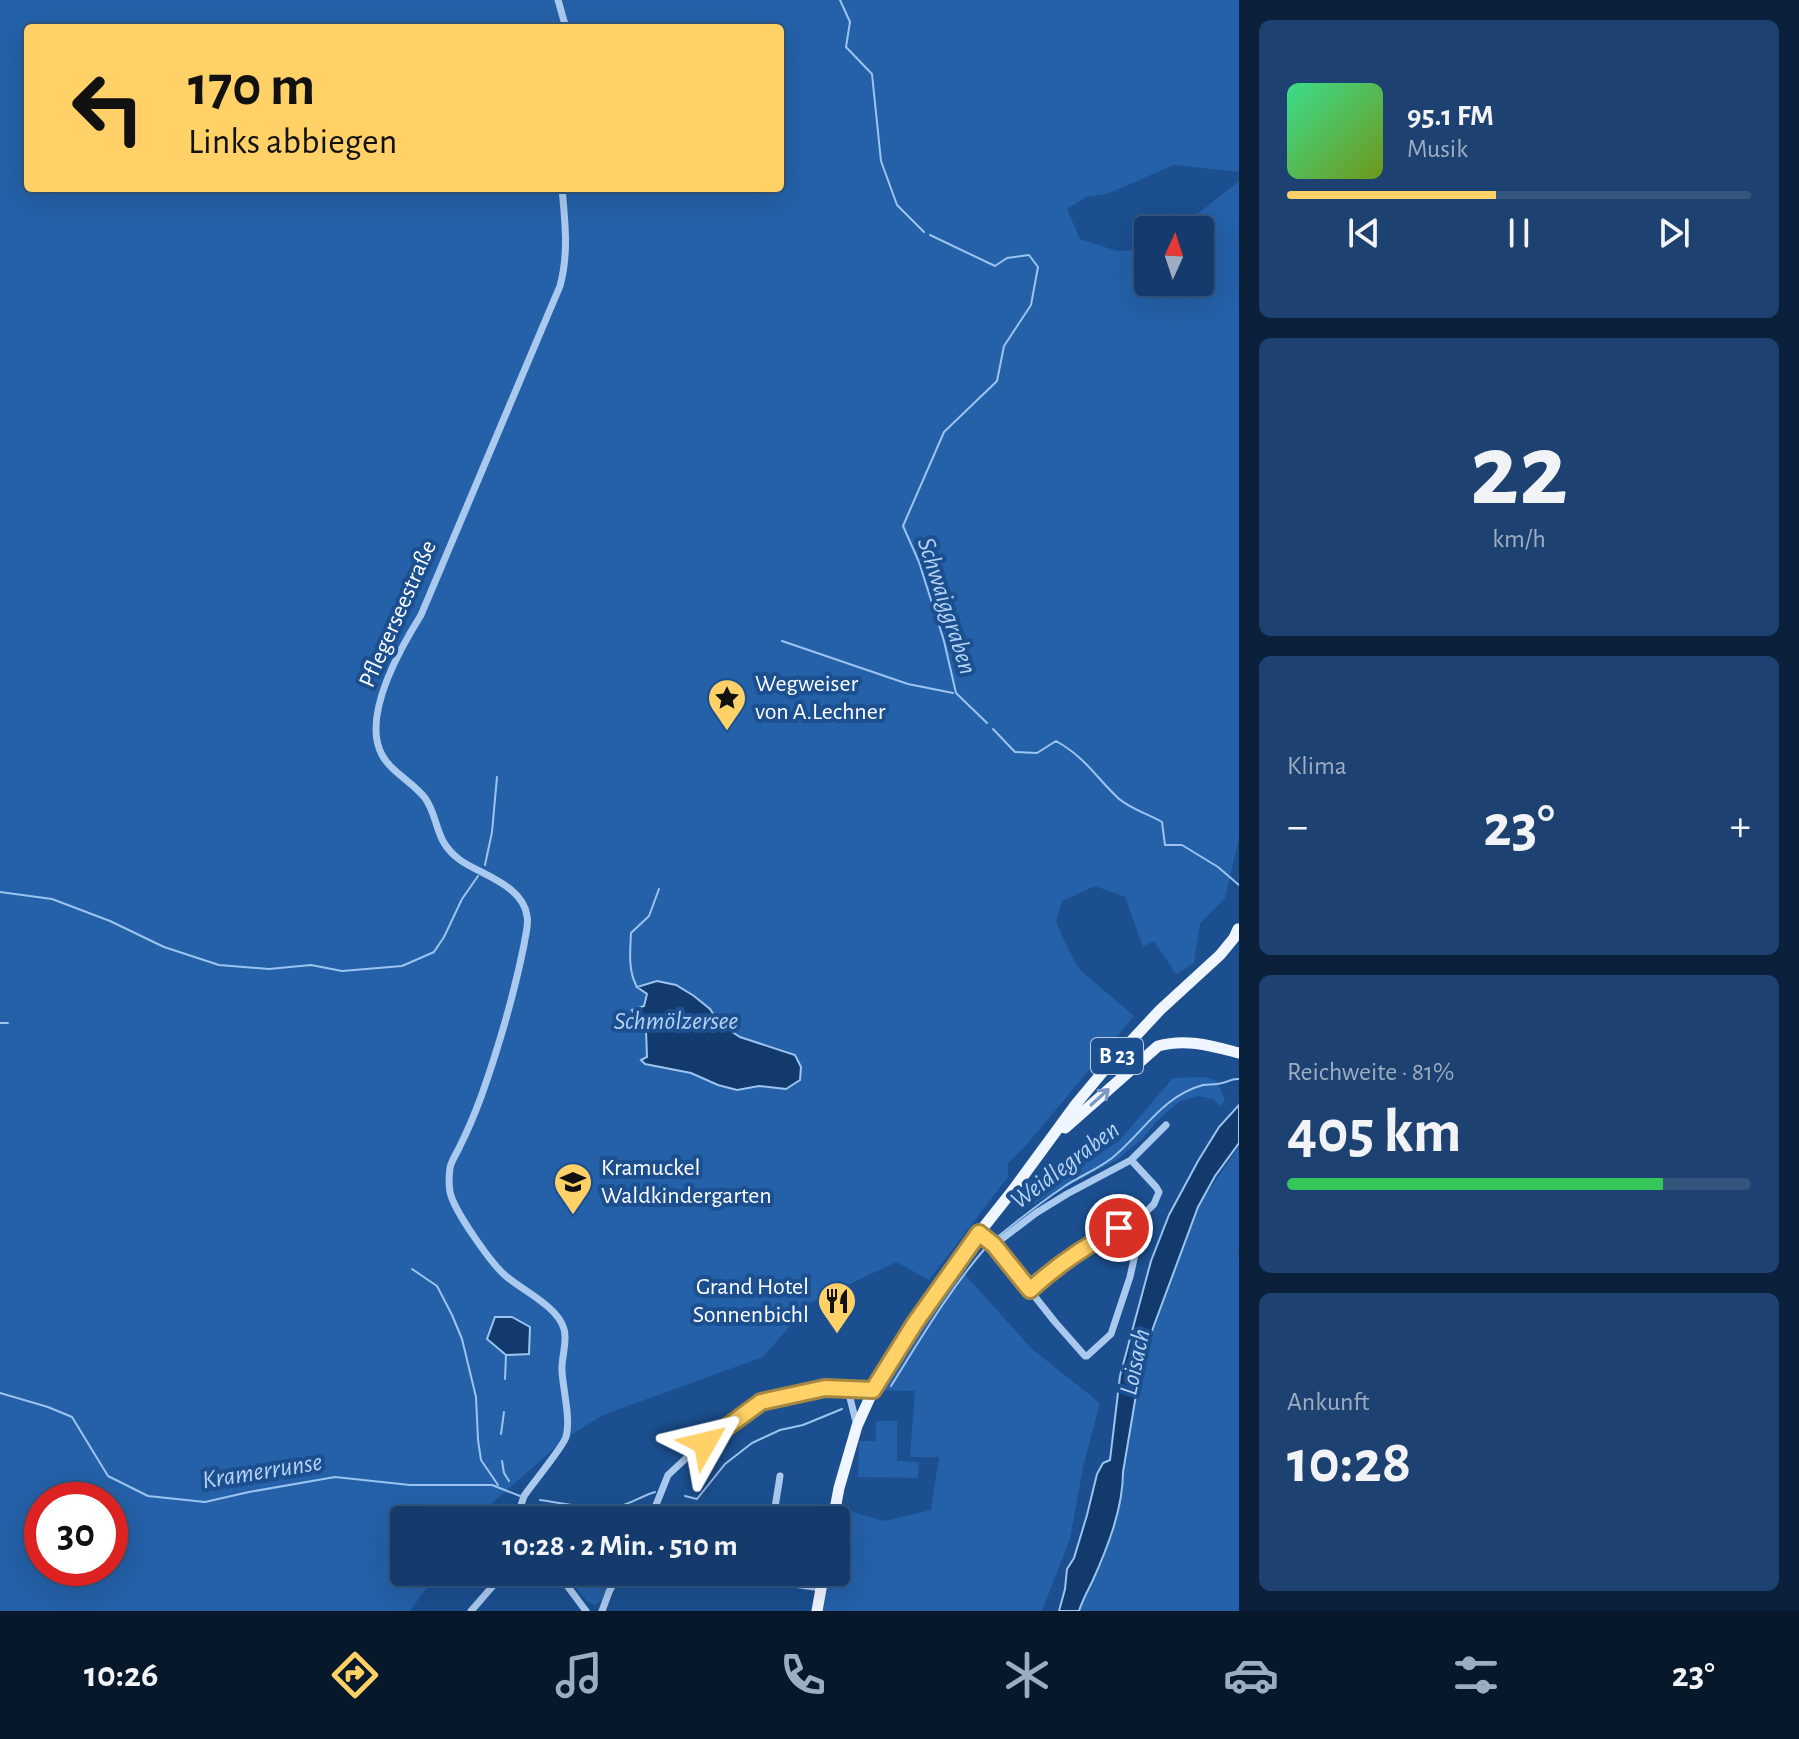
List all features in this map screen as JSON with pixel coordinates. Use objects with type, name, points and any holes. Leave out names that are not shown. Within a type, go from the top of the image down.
[{"type":"main road","points":[[1238,930],[1239,917]]},
{"type":"main road","name":"B 23","points":[[836,1506],[857,1426],[873,1390],[915,1323],[1076,1104],[1126,1045],[1220,955],[1238,930]]},
{"type":"main road","name":"B 23","points":[[1220,955],[1239,945]]},
{"type":"main road","name":"B 23","points":[[1049,1142],[1158,1046],[1190,1043],[1239,1053]]},
{"type":"main road","points":[[817,1611],[821,1588]]},
{"type":"street","points":[[558,0],[565,24]]},
{"type":"street","name":"Pflegerseestraße","points":[[521,1506],[525,1495],[566,1438],[562,1363],[564,1326],[530,1292],[496,1267],[450,1194],[450,1167],[481,1097],[517,975],[527,914],[523,904],[507,887],[468,865],[447,848],[438,835],[425,798],[383,756],[377,719],[396,657],[421,615],[560,286],[567,245],[562,192]]},
{"type":"street","points":[[994,1245],[1036,1213],[1131,1160],[1166,1125]]},
{"type":"street","points":[[1030,1290],[1079,1251],[1139,1219],[1154,1204],[1159,1192],[1131,1160]]},
{"type":"street","points":[[979,1233],[994,1245],[1064,1333],[1087,1356],[1111,1334],[1130,1277],[1139,1219]]},
{"type":"street","points":[[656,1506],[668,1475],[680,1463],[761,1402],[825,1388],[873,1390]]},
{"type":"street","points":[[848,1390],[857,1426]]},
{"type":"street","points":[[775,1506],[780,1476]]},
{"type":"street","points":[[471,1611],[493,1586]]},
{"type":"street","points":[[567,1586],[585,1610],[603,1608],[613,1586]]},
{"type":"street","points":[[807,1586],[821,1588]]},
{"type":"shaded area","points":[[0,0],[1239,0],[1239,172],[1174,165],[1107,194],[1086,197],[1067,209],[1080,239],[1117,251],[1134,250],[1134,296],[1214,296],[1214,216],[1195,216],[1239,181],[1239,838],[1225,898],[1200,924],[1194,963],[1176,974],[1154,941],[1143,947],[1125,897],[1095,886],[1062,901],[1056,922],[1072,957],[1081,971],[1134,1016],[1008,1163],[1008,1177],[929,1280],[896,1262],[810,1303],[763,1357],[603,1415],[566,1438],[489,1506],[390,1506],[390,1586],[428,1586],[410,1611],[0,1611]],"holes":[[[676,985],[710,1009],[718,1023],[740,1037],[795,1055],[786,1089],[759,1086],[737,1090],[647,1057],[646,1030],[633,1010],[644,1006],[647,994],[638,988]]]},
{"type":"shaded area","points":[[1205,1077],[1217,1081],[1225,1100],[1220,1106],[1213,1099],[1199,1096],[1180,1101],[1117,1160],[1030,1206],[1048,1187],[1119,1141],[1173,1078]]},
{"type":"shaded area","points":[[1239,1146],[1239,1249],[1234,1262],[1239,1252],[1239,1611],[1079,1611],[1117,1514],[1137,1390],[1153,1328],[1198,1207]]},
{"type":"shaded area","points":[[960,1269],[1032,1349],[1100,1403],[1083,1467],[1070,1539],[1042,1611],[817,1611],[821,1586],[850,1586],[850,1511],[884,1521],[931,1510],[939,1457],[910,1457],[915,1391],[873,1390]]},
{"type":"shaded area","points":[[876,1421],[897,1421],[897,1461],[919,1462],[918,1478],[858,1477],[859,1441],[876,1441]]},
{"type":"shaded area","points":[[575,1586],[608,1586],[602,1600],[594,1605]]},
{"type":"water","name":"Schmölzersee","points":[[657,981],[676,985],[694,996],[710,1009],[719,1023],[740,1037],[795,1055],[801,1067],[800,1080],[786,1089],[759,1086],[737,1090],[691,1073],[645,1064],[641,1060],[647,1057],[646,1030],[632,1010],[644,1006],[647,994],[637,987]]},
{"type":"water","name":"Loisach","points":[[1239,1105],[1239,1143],[1215,1176],[1198,1207],[1153,1328],[1137,1389],[1120,1500],[1108,1542],[1079,1611],[1059,1611],[1067,1569],[1074,1558],[1097,1474],[1103,1463],[1110,1460],[1120,1376],[1151,1261],[1169,1215],[1198,1161],[1219,1127]]},
{"type":"water","points":[[495,1317],[512,1317],[530,1327],[529,1354],[506,1355],[487,1339]]},
{"type":"waterway","name":"Schwaiggraben","points":[[840,0],[850,22],[846,47],[872,74],[881,161],[897,205],[924,232]]},
{"type":"waterway","name":"Schwaiggraben","points":[[930,235],[995,266],[1007,258],[1029,255],[1038,267],[1031,305],[1004,346],[997,381],[944,432],[903,526],[919,562],[944,641],[956,693],[987,723]]},
{"type":"waterway","points":[[782,641],[908,684],[953,693]]},
{"type":"waterway","name":"Schwaiggraben","points":[[993,729],[1015,752],[1037,753],[1056,741],[1066,747],[1122,801],[1162,822],[1165,845],[1182,845],[1218,867],[1239,885]]},
{"type":"waterway","points":[[485,865],[492,832],[497,777]]},
{"type":"waterway","points":[[0,892],[52,899],[110,921],[164,947],[219,965],[269,969],[311,965],[342,971],[402,966],[434,952],[478,876]]},
{"type":"waterway","points":[[637,987],[631,968],[631,933],[649,916],[659,889]]},
{"type":"waterway","points":[[0,1023],[8,1023]]},
{"type":"waterway","name":"Weidlegraben","points":[[995,1239],[1056,1192],[1112,1158],[1176,1098],[1203,1085],[1239,1079]]},
{"type":"waterway","name":"Weidlegraben","points":[[891,1386],[948,1297],[987,1246]]},
{"type":"waterway","points":[[412,1269],[437,1286],[462,1339],[476,1397],[481,1460],[498,1485]]},
{"type":"waterway","points":[[505,1379],[506,1355]]},
{"type":"waterway","name":"Kramerrunse","points":[[0,1393],[72,1417],[108,1476],[148,1496],[205,1502],[335,1477],[410,1485],[492,1485],[520,1496]]},
{"type":"waterway","name":"Weidlegraben","points":[[685,1496],[697,1499],[725,1464],[752,1443],[842,1409]]},
{"type":"waterway","points":[[501,1434],[504,1412]]},
{"type":"waterway","points":[[502,1461],[509,1481]]},
{"type":"waterway","name":"Weidlegraben","points":[[540,1500],[612,1508],[655,1492]]},
{"type":"place","name":"Wegweiser von A.Lechner","points":[[727,732]]},
{"type":"place","name":"Kramuckel Waldkindergarten","points":[[573,1216]]},
{"type":"place","name":"Grand Hotel Sonnenbichl","points":[[837,1335]]},
{"type":"route","points":[[705,1443],[761,1402],[825,1388],[873,1390],[915,1323],[979,1233],[994,1245],[1030,1290],[1079,1251],[1119,1228]]}]
